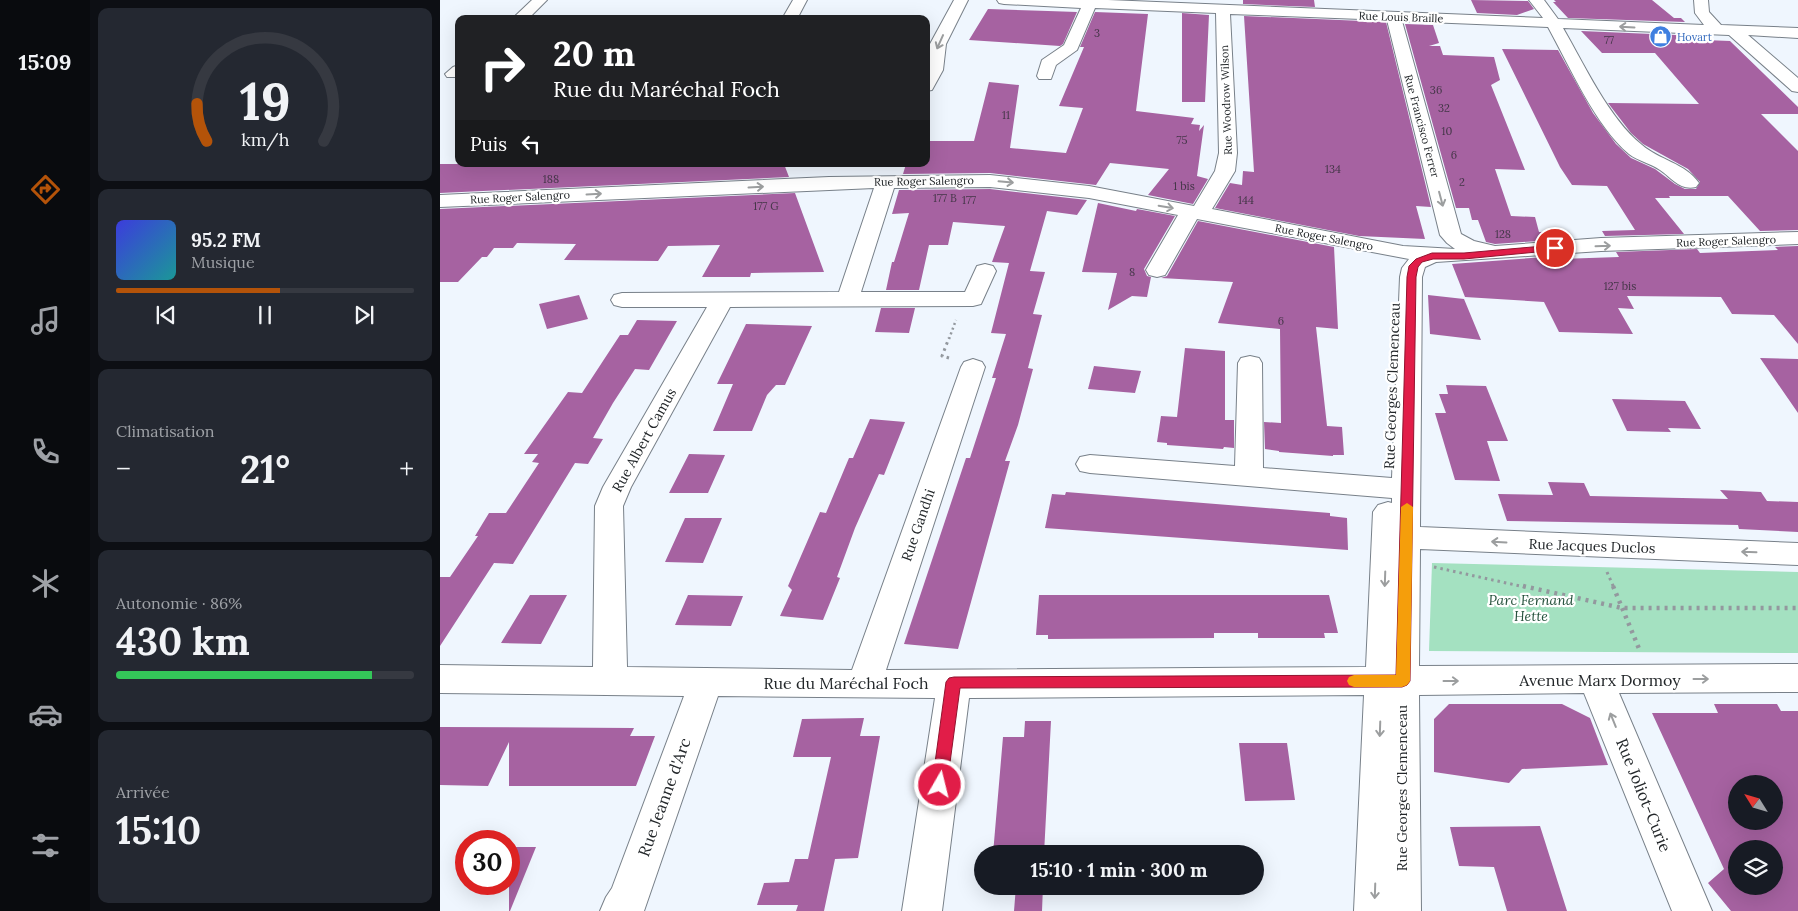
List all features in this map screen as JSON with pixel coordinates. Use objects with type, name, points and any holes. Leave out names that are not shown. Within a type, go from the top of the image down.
[{"type":"street","points":[[523,15],[540,0]]},
{"type":"street","points":[[791,15],[800,0]]},
{"type":"street","points":[[930,79],[935,70],[938,44],[961,0]]},
{"type":"street","name":"Rue Louis Braille","points":[[1004,0],[1223,10],[1332,7],[1734,31],[1798,33]]},
{"type":"street","points":[[1536,0],[1551,20],[1605,114],[1619,132],[1636,150],[1666,165],[1689,183]]},
{"type":"street","points":[[1701,0],[1702,13],[1717,30]]},
{"type":"street","points":[[1045,76],[1048,63],[1060,56],[1071,46],[1090,4]]},
{"type":"street","name":"Rue Woodrow Wilson","points":[[1157,270],[1225,171],[1228,158],[1223,10]]},
{"type":"street","name":"Rue Francisco Ferrer","points":[[1388,11],[1428,248]]},
{"type":"street","points":[[1446,12],[1551,20]]},
{"type":"street","points":[[1734,31],[1798,87]]},
{"type":"street","points":[[829,183],[837,167]]},
{"type":"street","name":"Rue Roger Salengro","points":[[440,201],[829,183],[961,180],[1016,183],[1089,192],[1196,212],[1428,248],[1457,242],[1474,248],[1535,249],[1798,238]]},
{"type":"street","points":[[848,299],[886,181]]},
{"type":"street","name":"Rue Georges Clemenceau","points":[[1374,911],[1392,681],[1406,538],[1398,488],[1412,272],[1428,248]]},
{"type":"street","points":[[622,300],[973,299],[985,271]]},
{"type":"street","name":"Rue Albert Camus","points":[[610,682],[609,506],[617,487],[722,300]]},
{"type":"street","points":[[1249,476],[1250,363]]},
{"type":"street","name":"Rue Gandhi","points":[[864,684],[973,367]]},
{"type":"street","points":[[1090,464],[1398,488]]},
{"type":"street","name":"Rue Jacques Duclos","points":[[1406,538],[1798,554]]},
{"type":"street","name":"Avenue Marx Dormoy","points":[[1392,681],[1798,678]]},
{"type":"street","name":"Rue du Maréchal Foch","points":[[440,679],[864,684],[1392,681]]},
{"type":"street","name":"Rue Joliot-Curie","points":[[1596,680],[1692,911]]},
{"type":"street","name":"Rue Georges Clemenceau","points":[[1392,681],[1401,911]]},
{"type":"street","name":"Rue Jeanne d'Arc","points":[[620,911],[628,900],[706,682]]},
{"type":"street","points":[[922,911],[954,682]]},
{"type":"path","points":[[973,299],[959,311],[942,356],[973,367]]},
{"type":"path","points":[[1406,538],[1428,565],[1622,608],[1798,608]]},
{"type":"path","points":[[1596,547],[1652,679]]},
{"type":"green space","name":"Parc Fernand Hette","points":[[1432,563],[1798,572],[1798,653],[1429,651]]},
{"type":"building","points":[[1243,0],[1314,0],[1315,7],[1243,4]]},
{"type":"building","points":[[1471,0],[1528,1],[1534,9],[1517,15],[1477,13]]},
{"type":"building","points":[[1554,0],[1652,0],[1674,18],[1681,18],[1685,22],[1568,18],[1553,2],[1556,2]]},
{"type":"building","points":[[988,9],[1077,12],[1063,44],[1060,46],[969,40]]},
{"type":"building","points":[[1095,12],[1148,14],[1136,111],[1194,118],[1191,124],[1200,125],[1199,131],[1204,125],[1197,176],[1208,179],[1193,204],[1148,195],[1169,169],[1110,163],[1096,185],[990,173],[903,174],[905,167],[930,167],[930,141],[974,141],[989,82],[1019,85],[1010,148],[1066,153],[1083,108],[1059,106],[1084,47],[1080,47]]},
{"type":"building","points":[[1182,13],[1209,15],[1205,102],[1182,102]]},
{"type":"building","points":[[1244,16],[1386,22],[1431,207],[1416,206],[1425,239],[1359,236],[1215,208],[1230,183],[1242,185],[1243,171],[1254,172]]},
{"type":"building","points":[[1405,24],[1433,25],[1439,43],[1429,46],[1440,46],[1443,55],[1494,57],[1500,80],[1491,85],[1525,170],[1495,169],[1511,216],[1535,217],[1539,232],[1550,232],[1553,240],[1495,244],[1486,242],[1478,220],[1472,220],[1469,208],[1456,208]]},
{"type":"building","points":[[1581,31],[1700,36],[1704,40],[1730,41],[1798,107],[1798,114],[1761,114],[1798,151],[1798,230],[1760,231],[1728,196],[1669,196],[1670,198],[1655,198],[1684,234],[1605,236],[1602,231],[1635,230],[1607,186],[1572,185],[1560,167],[1502,49],[1558,50],[1593,113],[1616,144],[1631,158],[1655,169],[1685,189],[1696,189],[1700,182],[1688,169],[1643,144],[1631,133],[1608,103],[1699,104],[1655,53],[1602,53]]},
{"type":"building","points":[[440,164],[455,164],[455,167],[785,167],[789,177],[440,193]]},
{"type":"building","points":[[990,189],[1087,200],[1077,215],[1047,211],[1030,271],[1045,272],[1033,314],[1042,315],[1028,368],[1033,369],[1018,425],[1005,461],[1010,461],[958,649],[904,644],[966,458],[970,458],[996,378],[992,378],[1006,334],[991,333],[1009,263],[992,262],[1005,226],[953,222],[948,245],[929,245],[919,290],[886,290],[892,262],[894,262],[909,213],[892,214],[899,190]]},
{"type":"building","points":[[795,193],[824,272],[751,273],[750,277],[702,277],[720,245],[668,246],[658,261],[564,260],[576,244],[517,243],[513,248],[494,248],[487,257],[482,257],[458,282],[440,282],[440,209]]},
{"type":"building","points":[[1098,203],[1136,211],[1137,209],[1175,216],[1144,269],[1147,276],[1151,277],[1147,297],[1132,296],[1108,310],[1117,273],[1082,272]]},
{"type":"building","points":[[1198,221],[1334,247],[1338,329],[1316,327],[1327,426],[1342,427],[1344,455],[1333,456],[1279,452],[1265,449],[1264,422],[1281,423],[1280,329],[1218,323],[1233,282],[1161,278],[1167,276]]},
{"type":"building","points":[[1798,246],[1798,344],[1774,315],[1732,314],[1721,297],[1627,296],[1634,309],[1618,308],[1633,334],[1559,332],[1544,302],[1465,297],[1452,264],[1559,256],[1560,259],[1619,257],[1616,252],[1697,249],[1700,253],[1778,250],[1775,247]]},
{"type":"building","points":[[579,295],[588,319],[547,329],[539,304]]},
{"type":"building","points":[[1428,295],[1464,299],[1481,340],[1430,334]]},
{"type":"building","points":[[881,308],[915,308],[909,333],[875,332]]},
{"type":"building","points":[[637,320],[677,321],[649,370],[635,369],[613,403],[593,438],[603,439],[588,464],[575,463],[513,564],[494,563],[440,646],[440,577],[450,577],[478,536],[475,536],[489,513],[506,513],[539,463],[532,462],[538,454],[524,454],[568,392],[582,393],[620,335],[628,335]]},
{"type":"building","points":[[746,324],[812,326],[785,385],[776,385],[767,395],[752,431],[713,431],[733,384],[717,384]]},
{"type":"building","points":[[1185,348],[1225,351],[1225,420],[1234,420],[1234,448],[1167,445],[1167,443],[1157,442],[1161,416],[1177,417]]},
{"type":"building","points":[[1760,358],[1798,359],[1798,413]]},
{"type":"building","points":[[1094,366],[1141,371],[1135,393],[1088,389]]},
{"type":"building","points":[[1446,385],[1486,386],[1508,441],[1487,441],[1500,481],[1455,480],[1435,413],[1446,413],[1439,394],[1448,394]]},
{"type":"building","points":[[1612,399],[1685,401],[1701,429],[1668,428],[1671,432],[1627,431]]},
{"type":"building","points":[[870,419],[905,422],[884,475],[879,474],[855,528],[837,577],[840,578],[823,620],[780,616],[792,590],[788,586],[820,512],[826,513],[849,458],[853,458]]},
{"type":"building","points":[[689,454],[725,455],[708,493],[669,493]]},
{"type":"building","points":[[1548,482],[1584,483],[1590,496],[1728,499],[1720,490],[1761,492],[1767,501],[1798,502],[1798,532],[1739,529],[1738,525],[1507,521],[1498,494],[1553,495]]},
{"type":"building","points":[[1066,492],[1330,513],[1330,516],[1347,518],[1348,550],[1045,528],[1052,494],[1065,495]]},
{"type":"building","points":[[685,518],[722,518],[703,563],[665,562]]},
{"type":"building","points":[[530,595],[567,595],[541,644],[501,643]]},
{"type":"building","points":[[688,595],[743,596],[731,626],[675,625]]},
{"type":"building","points":[[1039,595],[1329,595],[1338,633],[1324,633],[1325,638],[1258,638],[1258,633],[1214,633],[1214,638],[1048,639],[1048,635],[1036,635]]},
{"type":"building","points":[[1449,704],[1562,704],[1590,718],[1608,765],[1522,769],[1509,783],[1434,772],[1434,719]]},
{"type":"building","points":[[1714,704],[1777,704],[1781,711],[1798,711],[1798,911],[1731,911],[1708,883],[1724,869],[1652,713],[1718,713]]},
{"type":"building","points":[[864,718],[860,736],[880,736],[858,858],[835,859],[824,911],[796,911],[798,905],[757,905],[764,883],[789,882],[795,859],[808,859],[831,757],[793,757],[802,719]]},
{"type":"building","points":[[1025,721],[1051,721],[1044,845],[994,845],[1003,737],[1024,737]]},
{"type":"building","points":[[440,727],[634,728],[630,736],[655,736],[636,786],[509,786],[509,742],[488,786],[440,785]]},
{"type":"building","points":[[1239,743],[1287,743],[1295,800],[1245,801]]},
{"type":"building","points":[[1540,826],[1567,911],[1507,911],[1494,867],[1459,866],[1450,827]]},
{"type":"building","points":[[520,847],[536,847],[520,886]]},
{"type":"building","points":[[509,895],[516,895],[510,911]]},
{"type":"building","points":[[1015,895],[1043,895],[1042,911],[1014,911]]},
{"type":"slow traffic","points":[[1354,681],[1402,681],[1407,507]]},
{"type":"place","name":"Hovart","points":[[1661,37]]},
{"type":"route","points":[[940,785],[954,682],[1402,681],[1412,272],[1414,266],[1419,260],[1432,256],[1464,256],[1555,248]]}]
